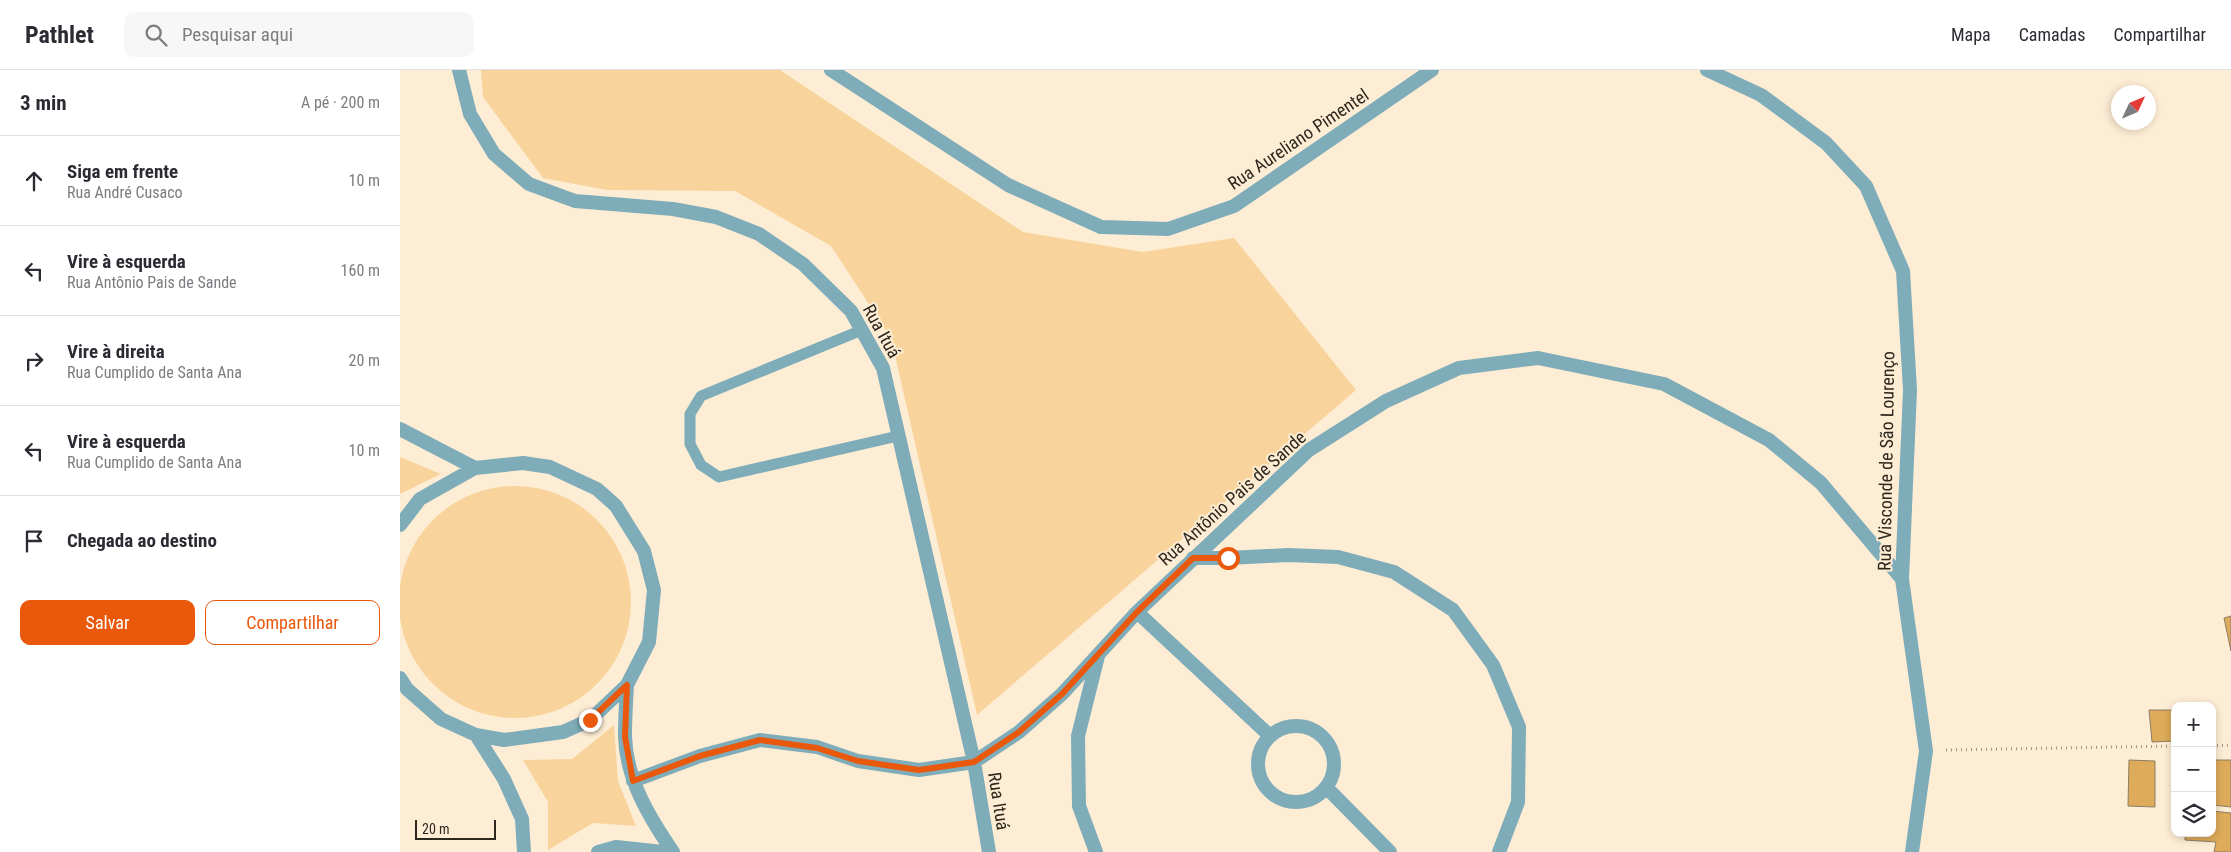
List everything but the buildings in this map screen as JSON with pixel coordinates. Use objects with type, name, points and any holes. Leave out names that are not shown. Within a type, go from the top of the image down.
[{"type":"street","name":"Rua Ituá","points":[[459,70],[470,114],[494,154],[529,184],[575,201],[673,209],[716,217],[759,234],[803,264],[851,311],[882,368],[974,762],[988,852]]},
{"type":"street","name":"Rua Aureliano Pimentel","points":[[831,70],[1008,185],[1101,227],[1168,229],[1234,206],[1432,70]]},
{"type":"street","name":"Rua Visconde de São Lourenço","points":[[1706,70],[1761,95],[1826,143],[1866,186],[1903,271],[1910,390],[1902,579],[1926,751],[1912,852]]},
{"type":"street","name":"Rua Antônio Pais de Sande","points":[[633,781],[700,756],[760,740],[817,748],[858,761],[919,770],[974,762],[1019,732],[1062,694],[1137,612],[1309,450],[1386,401],[1459,368],[1538,358],[1664,384],[1769,440],[1821,482],[1902,579]]},
{"type":"street","points":[[400,429],[475,468]]},
{"type":"street","points":[[400,525],[420,499],[475,468],[523,463],[550,467],[597,489],[616,506],[644,551],[654,590],[649,642],[627,685],[590,720],[563,732],[504,740],[476,735],[441,719],[407,689],[400,678]]},
{"type":"street","points":[[1193,558],[1288,555],[1338,557],[1394,572],[1452,610],[1493,664],[1519,727],[1518,802],[1500,852]]},
{"type":"street","points":[[1137,612],[1270,736]]},
{"type":"street","points":[[1096,852],[1080,806],[1078,736],[1099,654]]},
{"type":"street","points":[[627,685],[625,737],[633,781],[649,817],[673,852]]},
{"type":"street","points":[[1291,726],[1304,727],[1316,732],[1326,741],[1333,757],[1333,770],[1326,787],[1321,793],[1310,800],[1297,802],[1284,800],[1272,794],[1260,778],[1258,765],[1259,752],[1265,740],[1278,730],[1291,726]]},
{"type":"street","points":[[476,735],[504,779],[522,819],[524,852]]},
{"type":"street","points":[[1326,787],[1390,852]]},
{"type":"street","points":[[598,852],[616,847],[663,852]]},
{"type":"lane","points":[[862,330],[702,396],[690,414],[690,444],[701,465],[719,478],[898,436]]},
{"type":"path","points":[[2216,746],[2231,745]]},
{"type":"path","points":[[1926,751],[2171,746]]},
{"type":"shaded area","points":[[481,70],[780,70],[1023,232],[1143,252],[1234,238],[1356,390],[977,715],[891,338],[831,246],[735,191],[607,190],[543,178],[483,97]]},
{"type":"shaded area","points":[[400,457],[441,474],[400,494]]},
{"type":"shaded area","points":[[504,486],[526,486],[549,491],[580,505],[605,528],[612,537],[626,568],[631,591],[629,625],[617,657],[605,676],[589,692],[580,699],[549,713],[526,718],[504,718],[481,713],[450,699],[425,676],[418,667],[404,636],[399,613],[399,591],[404,568],[418,537],[441,512],[450,505],[481,491]]},
{"type":"shaded area","points":[[614,725],[618,781],[636,826],[593,823],[548,850],[548,802],[523,760],[572,759]]},
{"type":"route","points":[[590,720],[627,685],[625,737],[633,781],[700,756],[760,740],[817,748],[858,761],[919,770],[974,762],[1019,732],[1062,694],[1137,612],[1193,558],[1228,558]]}]
